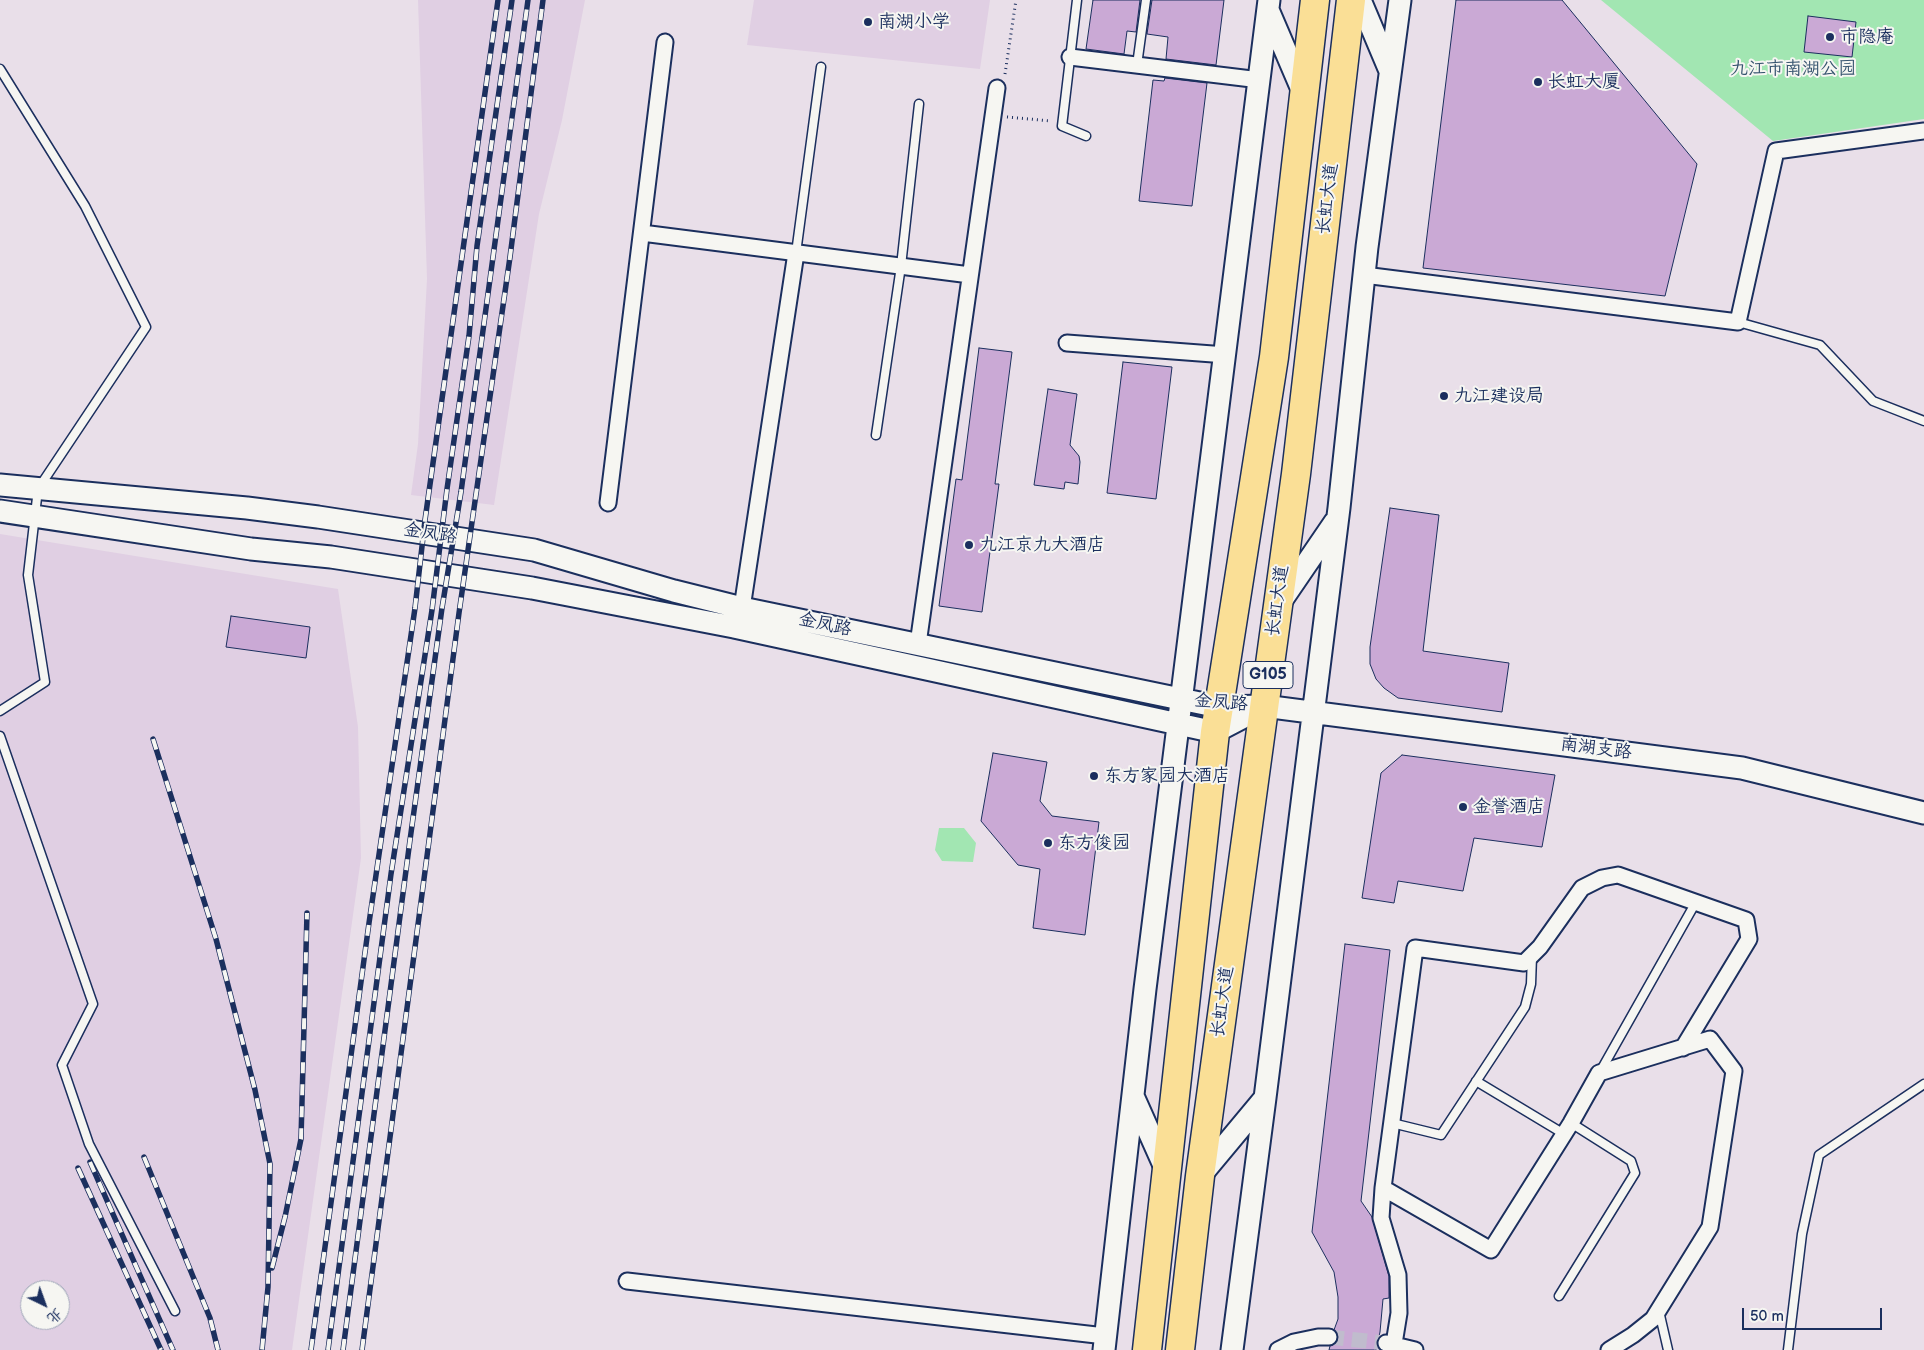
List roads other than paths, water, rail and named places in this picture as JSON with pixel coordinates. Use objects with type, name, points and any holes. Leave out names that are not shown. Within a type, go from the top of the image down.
[{"type":"highway","name":"长虹大道","points":[[1147,1350],[1217,719],[1274,357],[1315,0]]},
{"type":"highway","name":"长虹大道","points":[[1180,1350],[1200,1176],[1297,464],[1351,0]]},
{"type":"street","points":[[1360,0],[1390,71]]},
{"type":"street","points":[[1232,1350],[1338,518],[1364,276],[1400,0]]},
{"type":"street","points":[[1268,5],[1304,94]]},
{"type":"street","points":[[627,1281],[1104,1343],[1268,5]]},
{"type":"street","points":[[608,503],[666,42]]},
{"type":"street","points":[[1070,57],[1260,80]]},
{"type":"street","points":[[918,644],[993,116],[1001,82]]},
{"type":"street","points":[[1364,276],[1738,322],[1776,151],[1924,131]]},
{"type":"street","points":[[642,233],[970,275]]},
{"type":"street","points":[[742,608],[796,253]]},
{"type":"street","points":[[1067,344],[1226,355]]},
{"type":"street","name":"金凤路","points":[[0,485],[256,509],[534,550],[674,591],[742,608],[1182,700],[1217,719]]},
{"type":"street","name":"金凤路","points":[[0,511],[251,549],[331,557],[532,588],[734,627],[1179,724],[1217,719],[1264,706]]},
{"type":"street","points":[[1278,606],[1338,518]]},
{"type":"street","name":"南湖支路","points":[[1264,706],[1742,768],[1924,812]]},
{"type":"street","points":[[1415,1350],[1391,1346],[1399,1314],[1398,1275],[1380,1218],[1415,948],[1524,963],[1540,948],[1582,888],[1602,878],[1618,875],[1746,920],[1750,938],[1683,1048]]},
{"type":"street","points":[[1383,1188],[1491,1250],[1568,1128],[1599,1073],[1710,1039],[1734,1071],[1710,1227],[1653,1319],[1640,1330],[1609,1350]]},
{"type":"street","points":[[1133,1096],[1167,1172]]},
{"type":"street","points":[[1200,1176],[1265,1098]]},
{"type":"street","points":[[1278,1350],[1294,1342],[1318,1337],[1329,1337]]},
{"type":"lane","points":[[1077,0],[1062,126],[1086,136]]},
{"type":"lane","points":[[1137,65],[1146,0]]},
{"type":"lane","points":[[796,253],[821,68]]},
{"type":"lane","points":[[0,70],[85,206],[146,328],[38,489],[28,575],[45,682],[0,711]]},
{"type":"lane","points":[[876,435],[901,266],[919,104]]},
{"type":"lane","points":[[1738,322],[1820,345],[1873,401],[1924,421]]},
{"type":"lane","points":[[0,736],[93,1004],[62,1065],[89,1144],[175,1311]]},
{"type":"lane","points":[[1599,1073],[1696,902]]},
{"type":"lane","points":[[1392,1123],[1441,1135],[1525,1007],[1530,984],[1532,954]]},
{"type":"lane","points":[[1476,1081],[1631,1161],[1635,1173],[1559,1296]]},
{"type":"lane","points":[[1788,1350],[1802,1234],[1819,1154],[1924,1084]]},
{"type":"lane","points":[[1659,1310],[1668,1350]]},
{"type":"tunnel","points":[[1329,1337],[1385,1343]]},
{"type":"railway","points":[[311,1350],[498,0]]},
{"type":"railway","points":[[328,1350],[391,874],[432,610],[469,336],[477,246],[512,0]]},
{"type":"railway","points":[[343,1350],[410,840],[442,608],[461,492],[528,0]]},
{"type":"railway","points":[[362,1350],[459,613],[510,257],[543,0]]},
{"type":"railway","points":[[153,739],[216,939],[255,1090],[270,1164],[268,1287],[262,1350]]},
{"type":"railway","points":[[272,1268],[301,1139],[307,913]]},
{"type":"railway","points":[[144,1157],[210,1318],[218,1350]]},
{"type":"railway","points":[[90,1162],[173,1350]]},
{"type":"railway","points":[[78,1168],[161,1350]]},
{"type":"place","name":"南湖小学","points":[[868,22]]},
{"type":"place","name":"市隐庵","points":[[1830,37]]},
{"type":"place","name":"长虹大厦","points":[[1538,82]]},
{"type":"place","name":"九江建设局","points":[[1444,396]]},
{"type":"place","name":"九江京九大酒店","points":[[969,545]]},
{"type":"place","name":"东方家园大酒店","points":[[1094,776]]},
{"type":"place","name":"金誉酒店","points":[[1463,807]]},
{"type":"place","name":"东方俊园","points":[[1048,843]]},
{"type":"park label","name":"九江市南湖公园","points":[[1793,69]]}]
